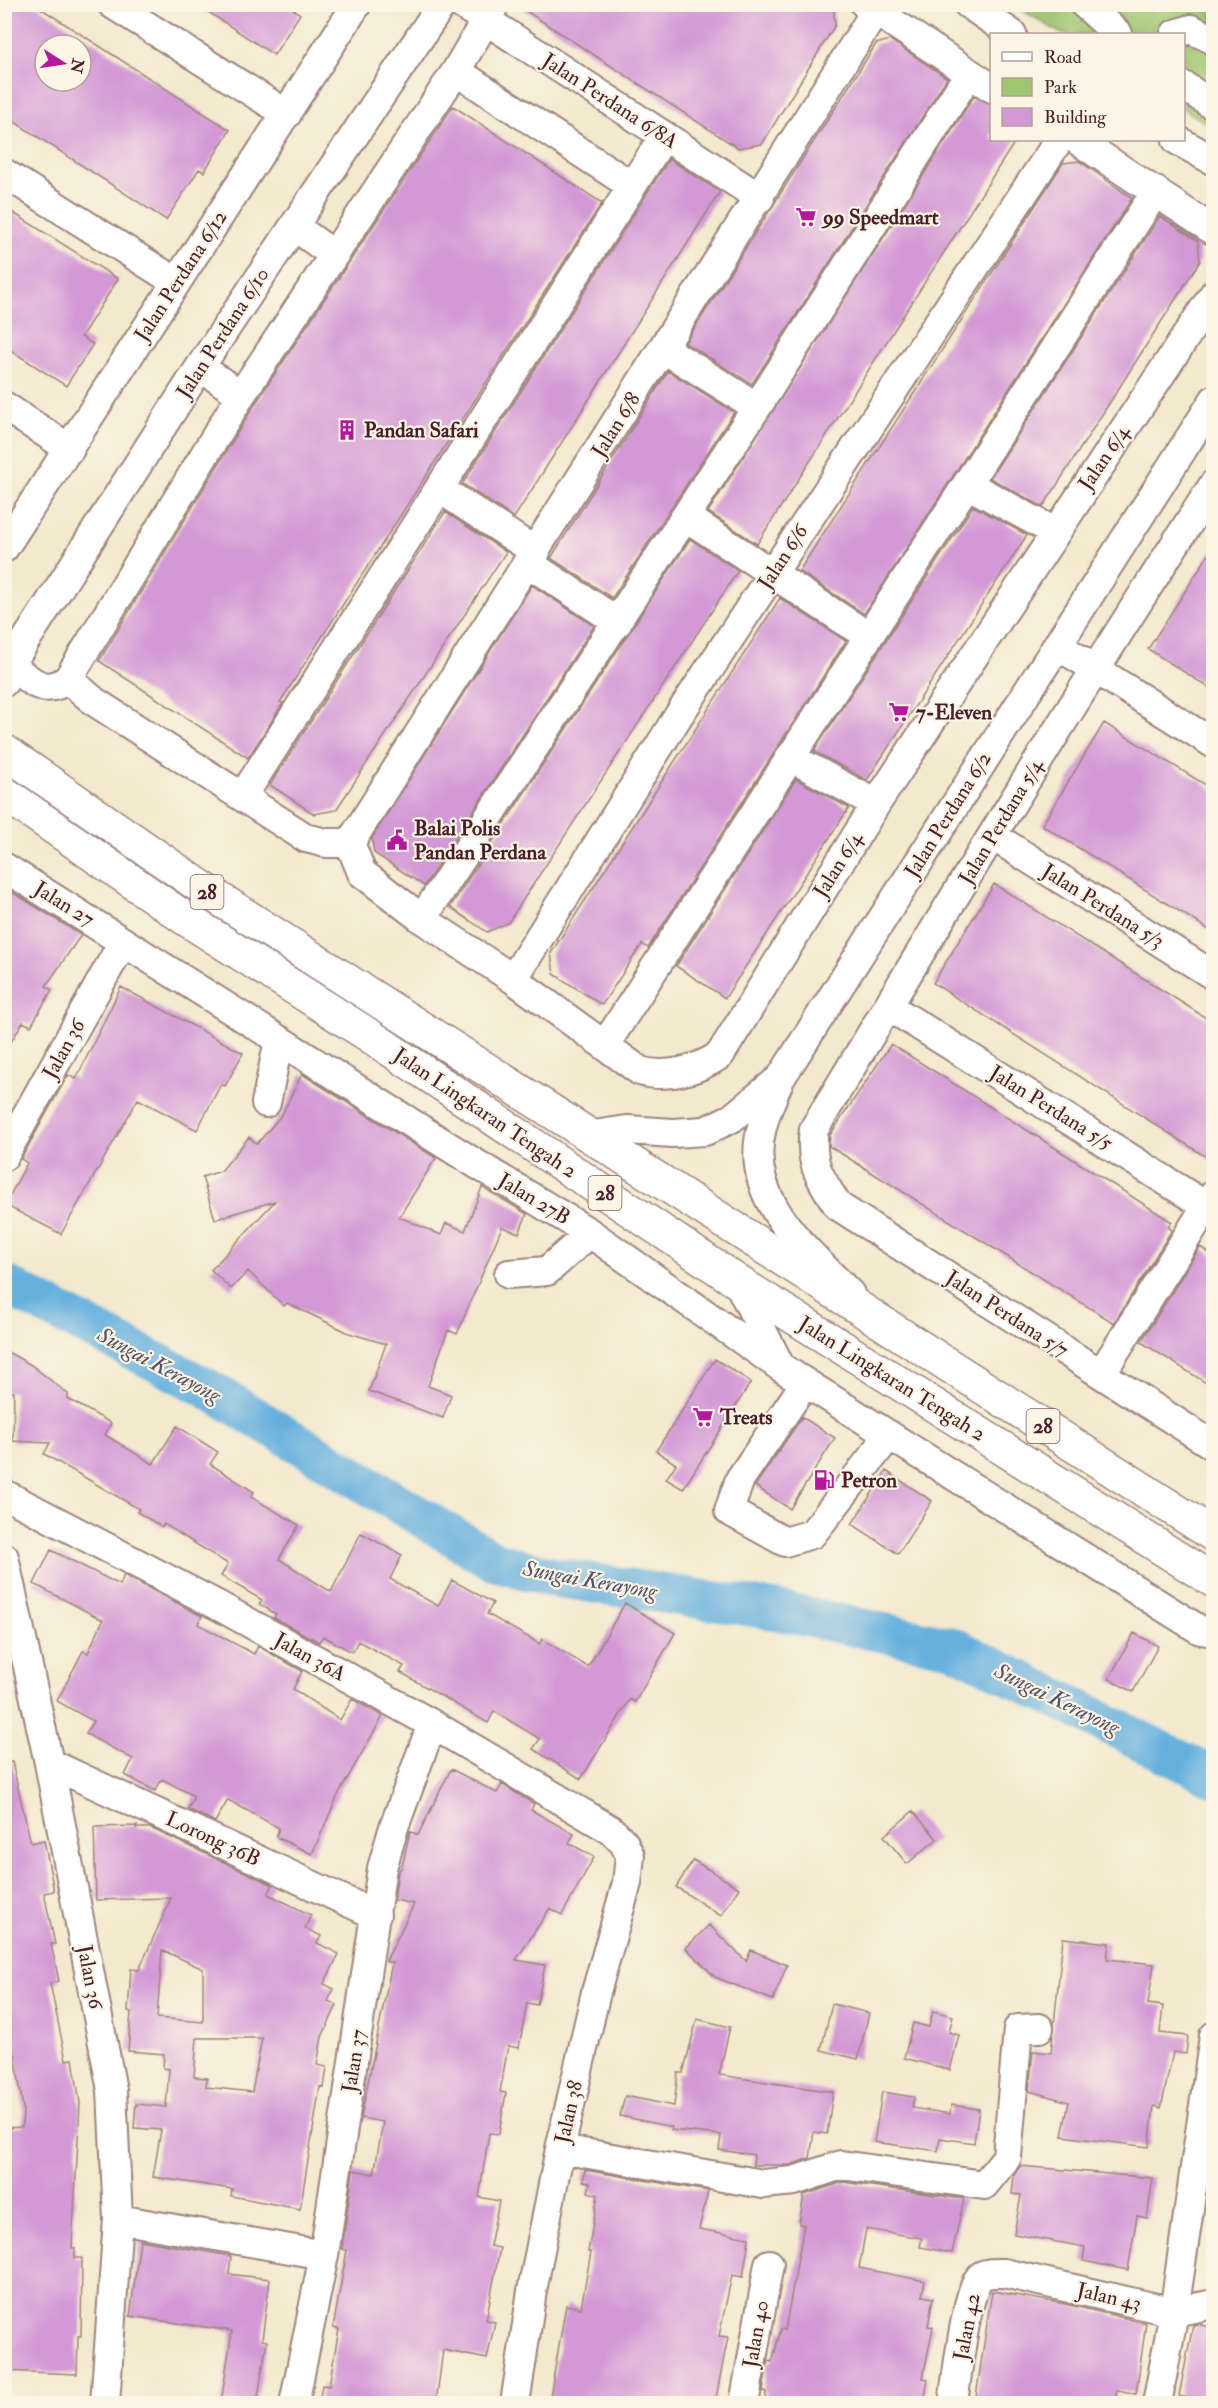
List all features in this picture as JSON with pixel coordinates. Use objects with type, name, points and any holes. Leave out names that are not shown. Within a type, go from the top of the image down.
[{"type":"highway","name":"Jalan Lingkaran Tengah 2","points":[[4,751],[204,890],[1214,1535]]},
{"type":"highway","name":"Jalan Lingkaran Tengah 2","points":[[4,794],[183,918],[367,1034],[738,1282],[1214,1581]]},
{"type":"street","points":[[112,4],[287,114]]},
{"type":"street","name":"Jalan Perdana 6/12","points":[[4,548],[357,4]]},
{"type":"street","name":"Jalan Perdana 6/10","points":[[6,671],[200,367],[442,4]]},
{"type":"street","name":"Jalan Perdana 6/8A","points":[[461,4],[490,12],[664,136],[760,198]]},
{"type":"street","points":[[968,4],[1011,33]]},
{"type":"street","points":[[1084,4],[1117,33]]},
{"type":"street","points":[[422,919],[757,407],[980,81],[874,7]]},
{"type":"street","name":"Jalan 6/8","points":[[350,843],[760,198],[874,7]]},
{"type":"street","points":[[6,671],[48,688],[57,687],[68,679],[241,395],[456,71],[490,12]]},
{"type":"street","points":[[1178,33],[1191,29],[1214,40]]},
{"type":"street","points":[[456,71],[633,186]]},
{"type":"street","points":[[1185,87],[1214,106]]},
{"type":"street","points":[[243,796],[664,136]]},
{"type":"street","name":"Jalan 6/6","points":[[513,980],[677,717],[1058,141]]},
{"type":"street","points":[[1079,141],[1214,231]]},
{"type":"street","points":[[1179,141],[1214,161]]},
{"type":"street","points":[[4,173],[176,282]]},
{"type":"street","points":[[605,1045],[1156,191]]},
{"type":"street","points":[[294,226],[334,255]]},
{"type":"street","name":"Jalan 6/4","points":[[350,843],[363,873],[422,919],[513,980],[640,1071],[656,1076],[706,1065],[720,1055],[876,804],[1054,532],[1214,294]]},
{"type":"street","points":[[664,349],[757,407]]},
{"type":"street","points":[[200,367],[241,395]]},
{"type":"street","name":"Jalan Perdana 6/2","points":[[872,1317],[779,1219],[766,1196],[758,1165],[761,1128],[780,1079],[1214,400]]},
{"type":"street","points":[[4,406],[70,449]]},
{"type":"street","points":[[967,484],[1054,532]]},
{"type":"street","name":"Jalan Perdana 5/4","points":[[815,1169],[811,1147],[814,1129],[1093,669],[1214,484]]},
{"type":"street","points":[[440,489],[618,622]]},
{"type":"street","points":[[686,517],[868,636]]},
{"type":"street","points":[[1057,645],[1214,744]]},
{"type":"street","points":[[68,679],[95,702],[306,838],[326,843],[350,843]]},
{"type":"street","points":[[790,757],[876,804]]},
{"type":"street","name":"Jalan Perdana 5/3","points":[[993,836],[1214,976]]},
{"type":"street","name":"Jalan 27","points":[[4,867],[279,1040]]},
{"type":"street","name":"Jalan 36","points":[[4,1156],[123,942]]},
{"type":"street","name":"Jalan Perdana 5/5","points":[[888,1006],[1211,1204]]},
{"type":"street","points":[[266,1103],[279,1040]]},
{"type":"street","name":"Jalan 27B","points":[[279,1040],[590,1233],[793,1376],[888,1437],[1200,1630],[1214,1632]]},
{"type":"street","name":"Jalan Perdana 6/2","points":[[587,1136],[627,1130],[673,1133],[705,1131],[732,1118],[780,1079]]},
{"type":"street","name":"Jalan Perdana 5/7","points":[[815,1169],[838,1206],[1214,1446]]},
{"type":"street","points":[[1101,1374],[1211,1204]]},
{"type":"street","points":[[509,1274],[547,1271],[590,1233]]},
{"type":"street","points":[[738,1282],[793,1376],[740,1479],[729,1511],[785,1542],[812,1534],[888,1437]]},
{"type":"street","name":"Jalan 36A","points":[[4,1494],[219,1606],[432,1724],[610,1830]]},
{"type":"street","name":"Jalan 36","points":[[4,1557],[49,1763],[112,2090],[118,2219],[105,2403]]},
{"type":"street","name":"Jalan 37","points":[[294,2403],[324,2255],[382,1868],[394,1827],[432,1724]]},
{"type":"street","name":"Lorong 36B","points":[[49,1763],[376,1915]]},
{"type":"street","name":"Jalan 38","points":[[515,2403],[532,2291],[560,2149],[596,1992],[627,1883],[630,1856],[624,1843],[610,1830]]},
{"type":"street","points":[[560,2149],[763,2184],[794,2181],[841,2165],[984,2184],[1007,2157],[1018,2029],[1039,2028]]},
{"type":"street","points":[[1157,2403],[1174,2312],[1214,2036]]},
{"type":"street","points":[[118,2219],[324,2255]]},
{"type":"street","name":"Jalan 40","points":[[744,2403],[769,2264]]},
{"type":"street","name":"Jalan 43","points":[[1004,2273],[1174,2312],[1214,2304]]},
{"type":"street","name":"Jalan 42","points":[[953,2403],[975,2283],[982,2276],[1004,2273]]},
{"type":"green space","points":[[1014,5],[1213,5],[1213,127],[1185,110],[1185,33],[1060,33]]},
{"type":"building","points":[[4,4],[34,4],[79,33],[33,33],[33,93],[93,93],[93,42],[230,130],[204,172],[199,169],[166,220],[4,115]]},
{"type":"building","points":[[196,4],[285,4],[300,14],[274,55]]},
{"type":"building","points":[[515,4],[833,4],[835,25],[762,144],[738,148]]},
{"type":"building","points":[[890,40],[947,78],[752,384],[685,343],[876,44]]},
{"type":"building","points":[[974,96],[990,103],[990,141],[1015,141],[757,544],[708,512]]},
{"type":"building","name":"Pandan Safari","points":[[453,106],[602,203],[280,702],[283,703],[248,758],[99,661],[255,404]]},
{"type":"building","points":[[669,159],[720,192],[514,518],[463,484],[464,481]]},
{"type":"building","points":[[1079,161],[1132,198],[864,614],[799,571],[1063,163]]},
{"type":"building","points":[[4,207],[118,279],[81,337],[93,344],[66,386],[4,346]]},
{"type":"building","points":[[1160,216],[1198,241],[1200,261],[1043,507],[990,478]]},
{"type":"building","points":[[668,371],[734,412],[612,598],[551,558]]},
{"type":"building","points":[[973,506],[1027,535],[867,780],[814,751]]},
{"type":"building","points":[[445,512],[506,552],[336,810],[314,814],[270,785]]},
{"type":"building","points":[[690,539],[738,571],[508,923],[487,932],[450,907]]},
{"type":"building","points":[[1214,546],[1214,691],[1148,649]]},
{"type":"building","points":[[532,585],[594,626],[424,886],[374,853],[372,838]]},
{"type":"building","points":[[780,598],[846,641],[648,948],[642,944],[602,1005],[554,974],[551,953]]},
{"type":"building","points":[[1104,723],[1214,790],[1214,933],[1042,825]]},
{"type":"building","points":[[796,779],[849,808],[725,998],[676,966]]},
{"type":"building","points":[[994,884],[1214,1023],[1214,1162],[933,983]]},
{"type":"building","points":[[4,887],[81,935],[46,986],[52,990],[31,1026],[23,1022],[4,1053]]},
{"type":"building","points":[[121,987],[243,1053],[225,1086],[221,1084],[197,1130],[138,1099],[61,1234],[5,1205],[27,1163],[21,1159],[68,1075],[76,1079]]},
{"type":"building","points":[[891,1044],[1172,1222],[1168,1227],[1172,1230],[1114,1323],[829,1146],[830,1135]]},
{"type":"building","points":[[302,1074],[436,1158],[399,1217],[441,1235],[446,1223],[465,1231],[482,1187],[527,1214],[519,1233],[502,1227],[457,1334],[448,1330],[428,1386],[451,1395],[443,1418],[369,1391],[386,1344],[349,1333],[287,1303],[284,1306],[248,1271],[231,1289],[211,1270],[275,1201],[215,1219],[202,1177],[221,1171],[249,1137],[257,1144],[282,1114]]},
{"type":"building","points":[[1200,1247],[1214,1256],[1214,1388],[1141,1342]]},
{"type":"building","points":[[4,1350],[31,1365],[68,1394],[68,1399],[111,1423],[105,1435],[153,1464],[177,1426],[218,1452],[210,1464],[254,1492],[251,1497],[299,1525],[279,1559],[331,1592],[361,1533],[402,1555],[390,1579],[438,1606],[452,1580],[493,1603],[487,1614],[540,1644],[542,1639],[588,1667],[625,1603],[675,1633],[635,1702],[630,1699],[581,1779],[533,1749],[540,1739],[494,1711],[488,1723],[400,1672],[404,1666],[358,1641],[352,1652],[323,1636],[319,1642],[274,1618],[276,1614],[259,1604],[262,1600],[221,1576],[228,1564],[164,1524],[162,1527],[137,1512],[139,1509],[44,1454],[50,1443],[13,1441],[14,1392],[4,1392]]},
{"type":"building","name":"Treats","points":[[715,1359],[751,1382],[683,1489],[666,1479],[676,1464],[656,1451]]},
{"type":"building","points":[[802,1417],[835,1438],[790,1509],[755,1486]]},
{"type":"building","points":[[886,1471],[932,1501],[898,1554],[852,1524]]},
{"type":"building","points":[[51,1550],[120,1585],[124,1575],[202,1616],[198,1624],[254,1654],[258,1646],[302,1671],[293,1689],[340,1720],[352,1699],[383,1716],[339,1793],[312,1854],[276,1837],[279,1828],[228,1800],[215,1822],[188,1809],[194,1796],[162,1779],[155,1791],[125,1775],[133,1759],[86,1734],[93,1721],[57,1701],[83,1651],[88,1653],[103,1620],[34,1584]]},
{"type":"building","points":[[1134,1633],[1158,1646],[1133,1692],[1109,1679]]},
{"type":"building","points":[[12,1762],[31,1843],[44,1840],[54,1891],[44,1893],[55,1944],[51,1944],[59,1981],[50,1983],[66,2060],[73,2059],[80,2103],[72,2248],[75,2248],[75,2258],[82,2258],[81,2336],[78,2336],[77,2374],[4,2371],[4,2128],[22,2127],[23,2108],[15,2054],[4,2056],[4,1763]]},
{"type":"building","points":[[451,1769],[497,1793],[502,1784],[534,1804],[531,1810],[574,1834],[569,1843],[594,1857],[562,1915],[550,1908],[516,1960],[545,1965],[537,2005],[527,2003],[519,2048],[508,2046],[500,2092],[506,2093],[499,2134],[489,2133],[479,2197],[499,2201],[490,2246],[500,2248],[486,2320],[495,2322],[487,2359],[443,2350],[436,2403],[319,2403],[322,2385],[329,2386],[339,2329],[333,2328],[347,2250],[342,2249],[353,2170],[374,2174],[383,2122],[361,2118],[392,1963],[386,1961],[414,1904],[394,1900],[398,1872],[402,1867],[410,1831],[418,1835]]},
{"type":"building","points":[[913,1811],[937,1839],[907,1864],[884,1836]]},
{"type":"building","points":[[94,1827],[150,1828],[273,1885],[268,1894],[311,1915],[305,1928],[321,1936],[317,1943],[339,1954],[324,1984],[334,1989],[328,2001],[337,2005],[322,2037],[317,2065],[327,2067],[324,2088],[320,2087],[300,2209],[231,2196],[232,2189],[153,2177],[161,2130],[134,2128],[136,2104],[166,2107],[169,2069],[163,2068],[164,2054],[128,2051],[131,2012],[128,2011],[131,1969],[139,1970],[171,1898],[96,1900]],"holes":[[[162,1950],[203,1969],[203,2022],[157,2018]],[[197,2038],[262,2038],[252,2092],[206,2087],[207,2078],[194,2077]]]},
{"type":"building","points":[[693,1860],[739,1888],[721,1916],[676,1887]]},
{"type":"building","points":[[709,1925],[746,1961],[751,1950],[787,1965],[773,2000],[715,1977],[686,1948]]},
{"type":"building","points":[[1063,1938],[1109,1943],[1107,1959],[1154,1964],[1148,2004],[1163,2006],[1160,2033],[1188,2036],[1186,2054],[1173,2052],[1161,2108],[1154,2106],[1149,2147],[1062,2136],[1069,2102],[1029,2091],[1033,2051],[1051,2053]]},
{"type":"building","points":[[832,2004],[869,2013],[858,2059],[821,2050]]},
{"type":"building","points":[[933,2011],[953,2016],[949,2032],[959,2035],[950,2070],[904,2058],[913,2023],[929,2027]]},
{"type":"building","points":[[697,2019],[730,2027],[719,2075],[833,2092],[827,2134],[814,2132],[810,2158],[790,2165],[753,2165],[754,2155],[719,2150],[721,2135],[671,2130],[672,2127],[620,2116],[625,2096],[674,2106],[678,2073],[683,2073]]},
{"type":"building","points":[[882,2092],[914,2097],[912,2108],[950,2114],[951,2105],[979,2109],[974,2143],[940,2138],[938,2151],[874,2142]]},
{"type":"building","points":[[1020,2166],[1153,2178],[1147,2218],[1137,2216],[1128,2270],[1083,2261],[1085,2247],[1014,2234],[1021,2195],[1012,2194],[1014,2175]]},
{"type":"building","points":[[585,2170],[708,2191],[699,2229],[749,2238],[743,2277],[732,2275],[719,2336],[728,2337],[715,2403],[549,2403],[566,2305],[581,2308],[591,2252],[588,2252],[598,2195],[588,2192],[590,2183],[583,2181]]},
{"type":"building","points":[[843,2182],[964,2199],[952,2253],[920,2247],[922,2238],[866,2229],[859,2268],[925,2281],[922,2296],[933,2298],[928,2326],[933,2327],[923,2378],[928,2379],[924,2403],[780,2403],[765,2400],[766,2392],[763,2391],[768,2361],[772,2362],[781,2329],[785,2330],[804,2225],[799,2224],[804,2195]]},
{"type":"building","points":[[140,2240],[231,2256],[229,2274],[270,2279],[262,2340],[267,2341],[257,2403],[221,2403],[232,2331],[130,2316]]},
{"type":"building","points":[[992,2291],[1065,2304],[1146,2323],[1136,2394],[1117,2390],[1115,2403],[975,2403]]},
{"type":"building","points":[[1193,2325],[1214,2328],[1214,2403],[1179,2396]]},
{"type":"waterway","name":"Sungai Kerayong","points":[[4,1284],[205,1387],[494,1561],[552,1577],[774,1610],[953,1647],[1214,1777]]},
{"type":"place","name":"99 Speedmart","points":[[806,217]]},
{"type":"place","name":"Pandan Safari","points":[[347,430]]},
{"type":"place","name":"7-Eleven","points":[[899,712]]},
{"type":"place","name":"Balai Polis Pandan Perdana","points":[[397,840]]},
{"type":"place","name":"Treats","points":[[703,1417]]},
{"type":"place","name":"Petron","points":[[824,1480]]}]
